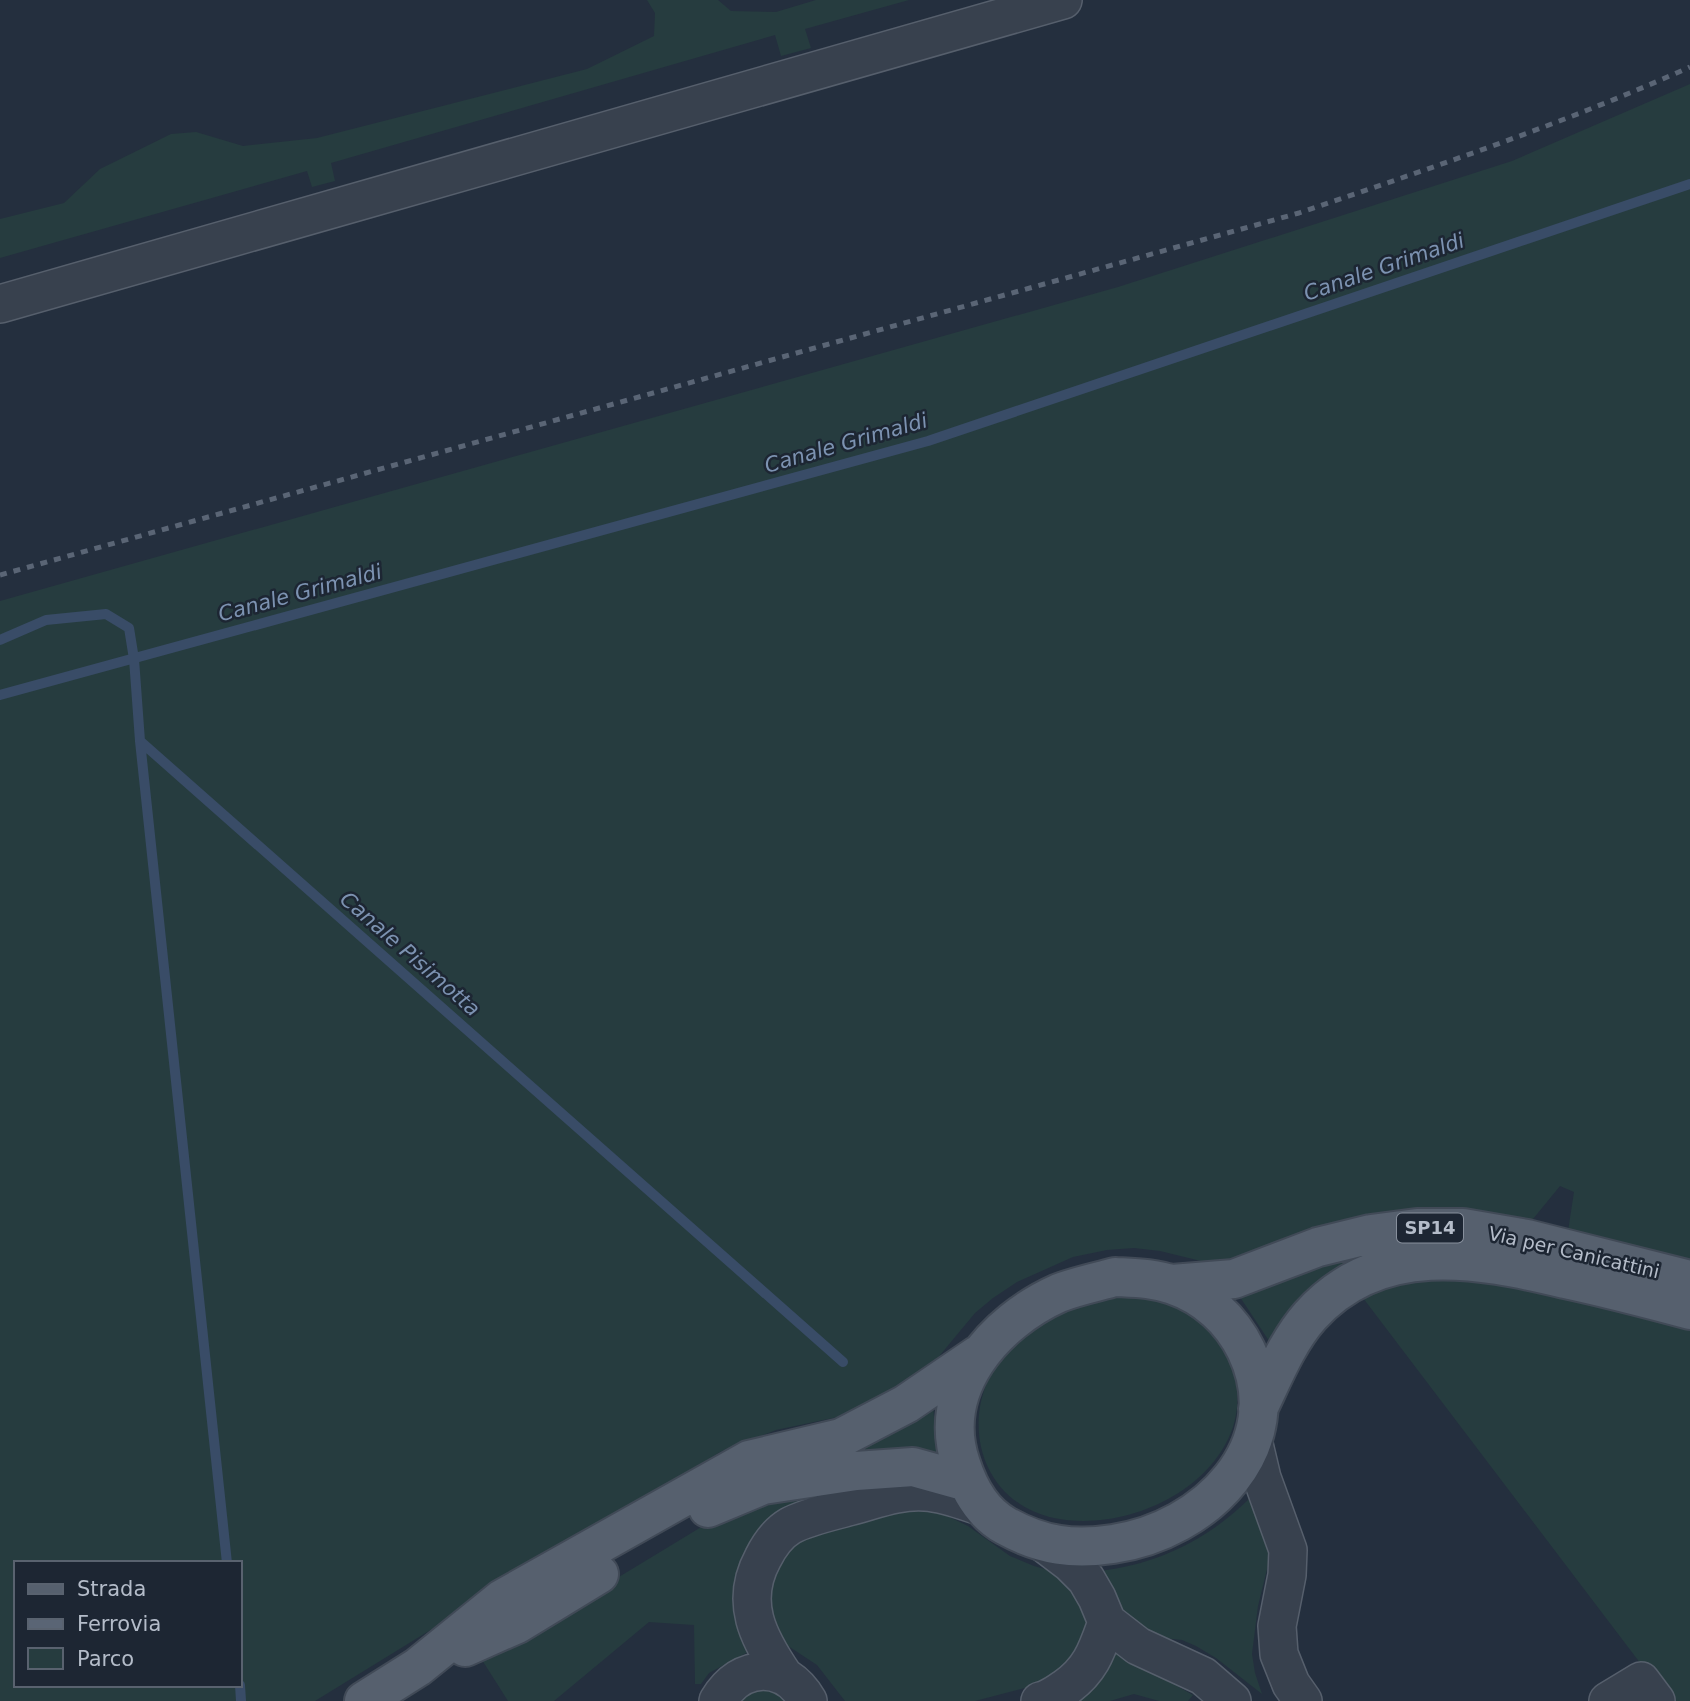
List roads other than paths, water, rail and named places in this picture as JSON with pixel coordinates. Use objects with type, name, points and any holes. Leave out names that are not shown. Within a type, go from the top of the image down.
[{"type":"main road","name":"Via per Canicattini","points":[[1172,1284],[1234,1279],[1318,1247],[1371,1234],[1418,1228],[1451,1228],[1527,1239],[1690,1280]]},
{"type":"main road","name":"Via per Canicattini","points":[[1045,1544],[1068,1548],[1132,1541],[1180,1522],[1203,1508],[1225,1487],[1240,1465],[1279,1366],[1309,1316],[1337,1291],[1385,1268],[1423,1261],[1463,1259],[1523,1269],[1690,1310]]},
{"type":"main road","points":[[1045,1544],[999,1522],[974,1494],[957,1447],[956,1411],[968,1370],[997,1334],[1017,1318],[1061,1292],[1115,1277],[1172,1284],[1203,1299],[1222,1315],[1238,1335],[1250,1358],[1257,1383],[1256,1424]]},
{"type":"main road","points":[[364,1701],[418,1667],[502,1600],[749,1460],[841,1438],[906,1404],[980,1354]]},
{"type":"main road","points":[[418,1667],[517,1624],[707,1508],[763,1485],[856,1471],[914,1467],[974,1494]]},
{"type":"street","points":[[0,304],[1063,0]]},
{"type":"street","points":[[1256,1424],[1262,1478],[1288,1550],[1287,1575],[1277,1626],[1279,1654],[1291,1684],[1303,1701]]},
{"type":"street","points":[[803,1694],[766,1649],[750,1595],[755,1572],[770,1544],[790,1526],[904,1493],[974,1494]]},
{"type":"street","points":[[1045,1544],[1086,1579],[1107,1622],[1138,1646],[1203,1676],[1232,1701]]},
{"type":"street","points":[[1041,1701],[1082,1677],[1096,1653],[1107,1622]]},
{"type":"street","points":[[718,1701],[727,1687],[754,1672],[769,1672],[803,1694]]},
{"type":"street","points":[[1608,1701],[1641,1681],[1656,1701]]},
{"type":"waterway","name":"Canale Grimaldi","points":[[0,695],[928,441],[1690,184]]},
{"type":"waterway","name":"Canale Pisimotta","points":[[0,640],[46,620],[106,614],[129,628],[140,741],[843,1362]]},
{"type":"waterway","points":[[140,741],[227,1561]]},
{"type":"waterway","points":[[240,1687],[241,1701]]},
{"type":"railway","points":[[0,575],[1299,213],[1545,126],[1690,67]]}]
